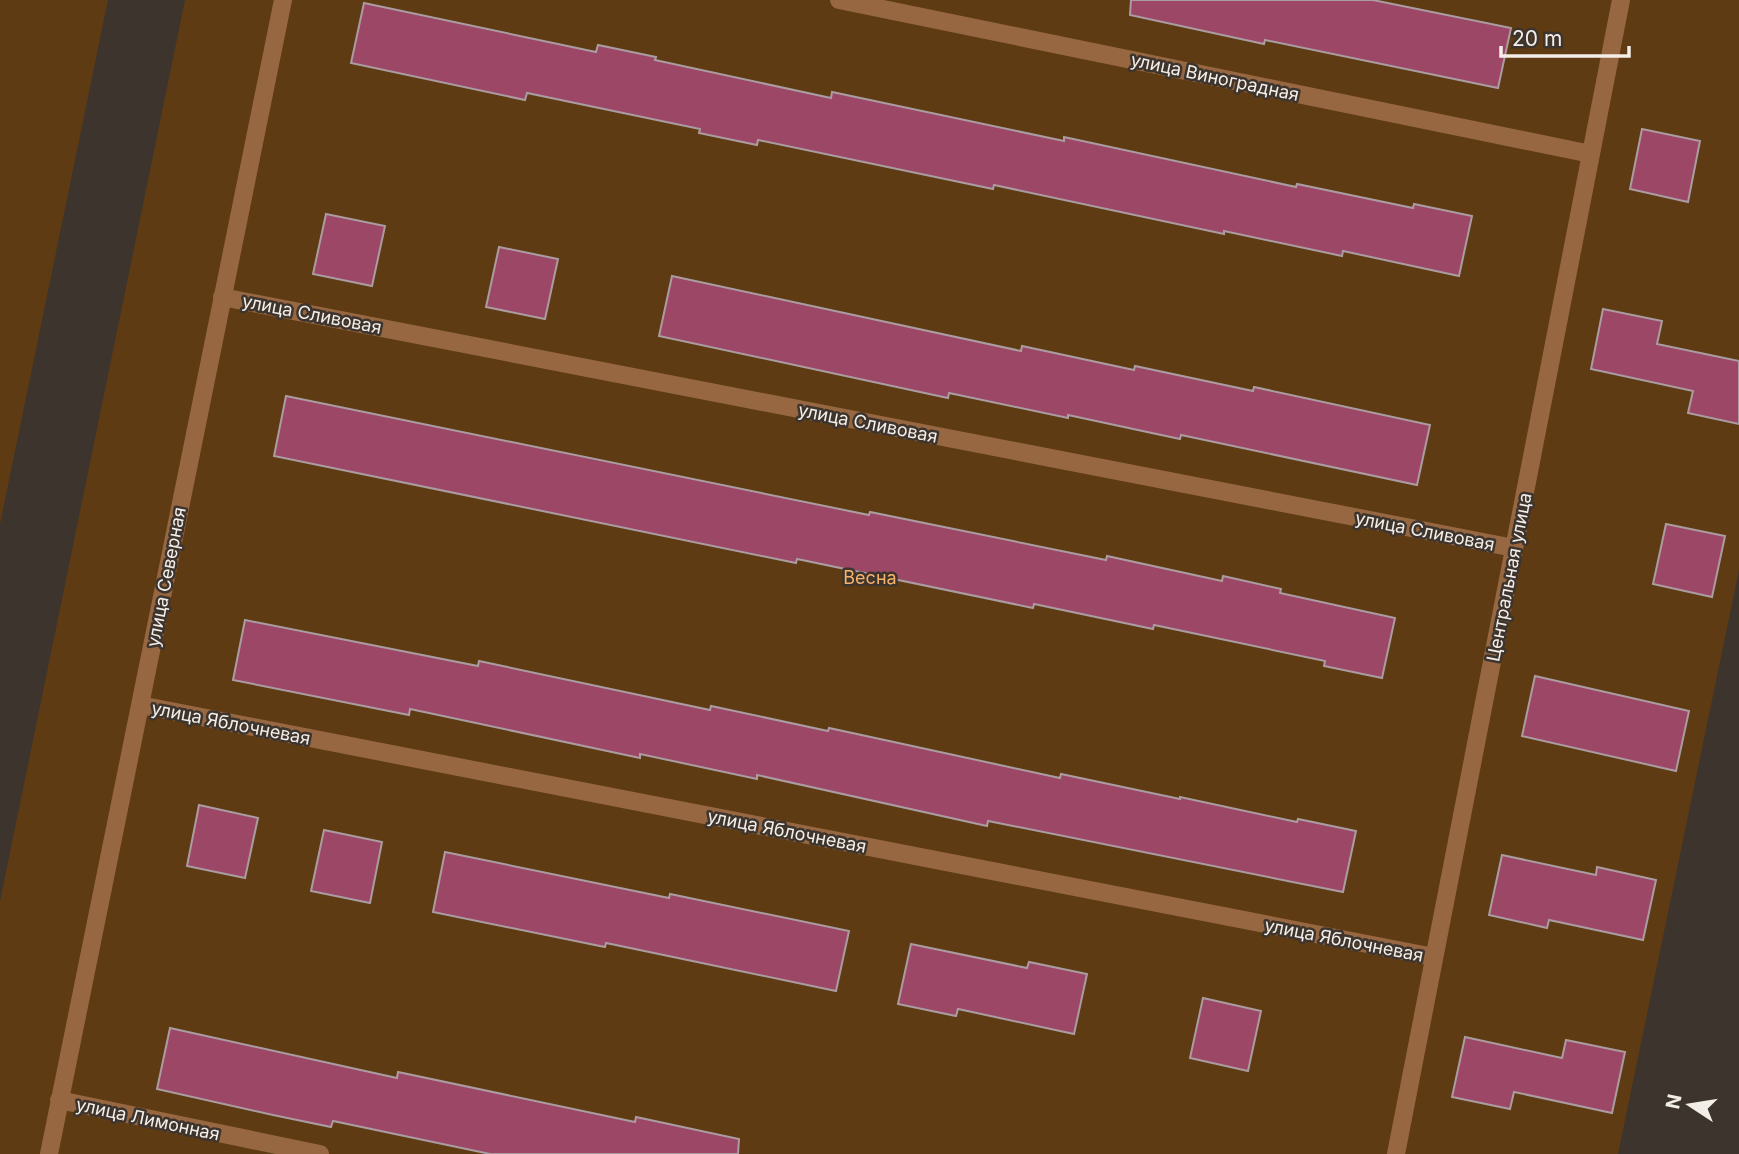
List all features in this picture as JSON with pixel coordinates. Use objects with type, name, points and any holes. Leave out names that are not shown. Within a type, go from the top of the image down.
[{"type":"street","name":"улица Северная","points":[[49,1154],[283,0]]},
{"type":"street","name":"улица Виноградная","points":[[839,0],[1591,154]]},
{"type":"street","name":"Центральная улица","points":[[1396,1154],[1621,0]]},
{"type":"street","name":"улица Сливовая","points":[[222,297],[1514,548]]},
{"type":"street","name":"улица Яблочневая","points":[[140,705],[1434,957]]},
{"type":"street","name":"улица Лимонная","points":[[60,1100],[320,1154]]},
{"type":"green space","points":[[0,0],[108,0],[0,524]]},
{"type":"green space","name":"Весна","points":[[185,0],[1739,0],[1739,570],[1618,1154],[0,1154],[0,901]]},
{"type":"building","points":[[1131,0],[1373,0],[1511,28],[1498,88],[1265,40],[1264,44],[1130,15]]},
{"type":"building","points":[[364,3],[596,52],[598,45],[831,98],[832,92],[1064,141],[1064,137],[1296,187],[1297,184],[1413,208],[1414,204],[1472,216],[1459,276],[1343,251],[1342,256],[1224,231],[1224,234],[994,185],[993,189],[758,140],[757,145],[699,133],[700,129],[527,93],[525,100],[351,63]]},
{"type":"building","points":[[1642,129],[1700,141],[1688,202],[1630,189]]},
{"type":"building","points":[[326,214],[385,226],[372,286],[313,274]]},
{"type":"building","points":[[499,247],[558,259],[545,319],[486,307]]},
{"type":"building","points":[[672,276],[1021,351],[1022,346],[1134,370],[1135,366],[1253,391],[1254,387],[1430,425],[1417,485],[1181,435],[1180,439],[949,393],[948,398],[659,336]]},
{"type":"building","points":[[1603,309],[1662,321],[1657,344],[1739,361],[1739,424],[1688,413],[1693,391],[1591,369]]},
{"type":"building","points":[[286,396],[869,515],[870,512],[1106,560],[1107,556],[1222,581],[1223,576],[1281,589],[1280,593],[1395,618],[1382,678],[1324,666],[1325,661],[1154,625],[1153,629],[1034,604],[1033,608],[797,559],[796,563],[274,456]]},
{"type":"building","points":[[1666,524],[1725,536],[1712,597],[1653,584]]},
{"type":"building","points":[[245,620],[478,666],[479,661],[710,710],[711,706],[828,731],[829,728],[1060,778],[1061,774],[1297,822],[1298,819],[1356,831],[1343,892],[988,821],[987,826],[757,775],[757,779],[640,754],[640,758],[410,709],[409,715],[233,680]]},
{"type":"building","points":[[1535,676],[1689,711],[1676,771],[1522,736]]},
{"type":"building","points":[[199,805],[258,818],[245,878],[187,866]]},
{"type":"building","points":[[324,830],[382,842],[370,903],[311,891]]},
{"type":"building","points":[[445,852],[669,898],[670,894],[849,931],[836,991],[606,943],[605,947],[433,912]]},
{"type":"building","points":[[1502,855],[1596,875],[1597,867],[1656,880],[1643,940],[1549,920],[1547,928],[1489,915]]},
{"type":"building","points":[[911,944],[1027,968],[1029,962],[1087,974],[1074,1034],[958,1009],[956,1016],[898,1004]]},
{"type":"building","points":[[1203,998],[1261,1011],[1248,1071],[1190,1058]]},
{"type":"building","points":[[170,1028],[397,1078],[398,1072],[635,1122],[636,1117],[739,1139],[738,1154],[490,1154],[333,1121],[331,1127],[273,1115],[157,1089]]},
{"type":"building","points":[[1465,1037],[1562,1058],[1566,1040],[1625,1052],[1612,1113],[1514,1092],[1510,1109],[1452,1097]]}]
